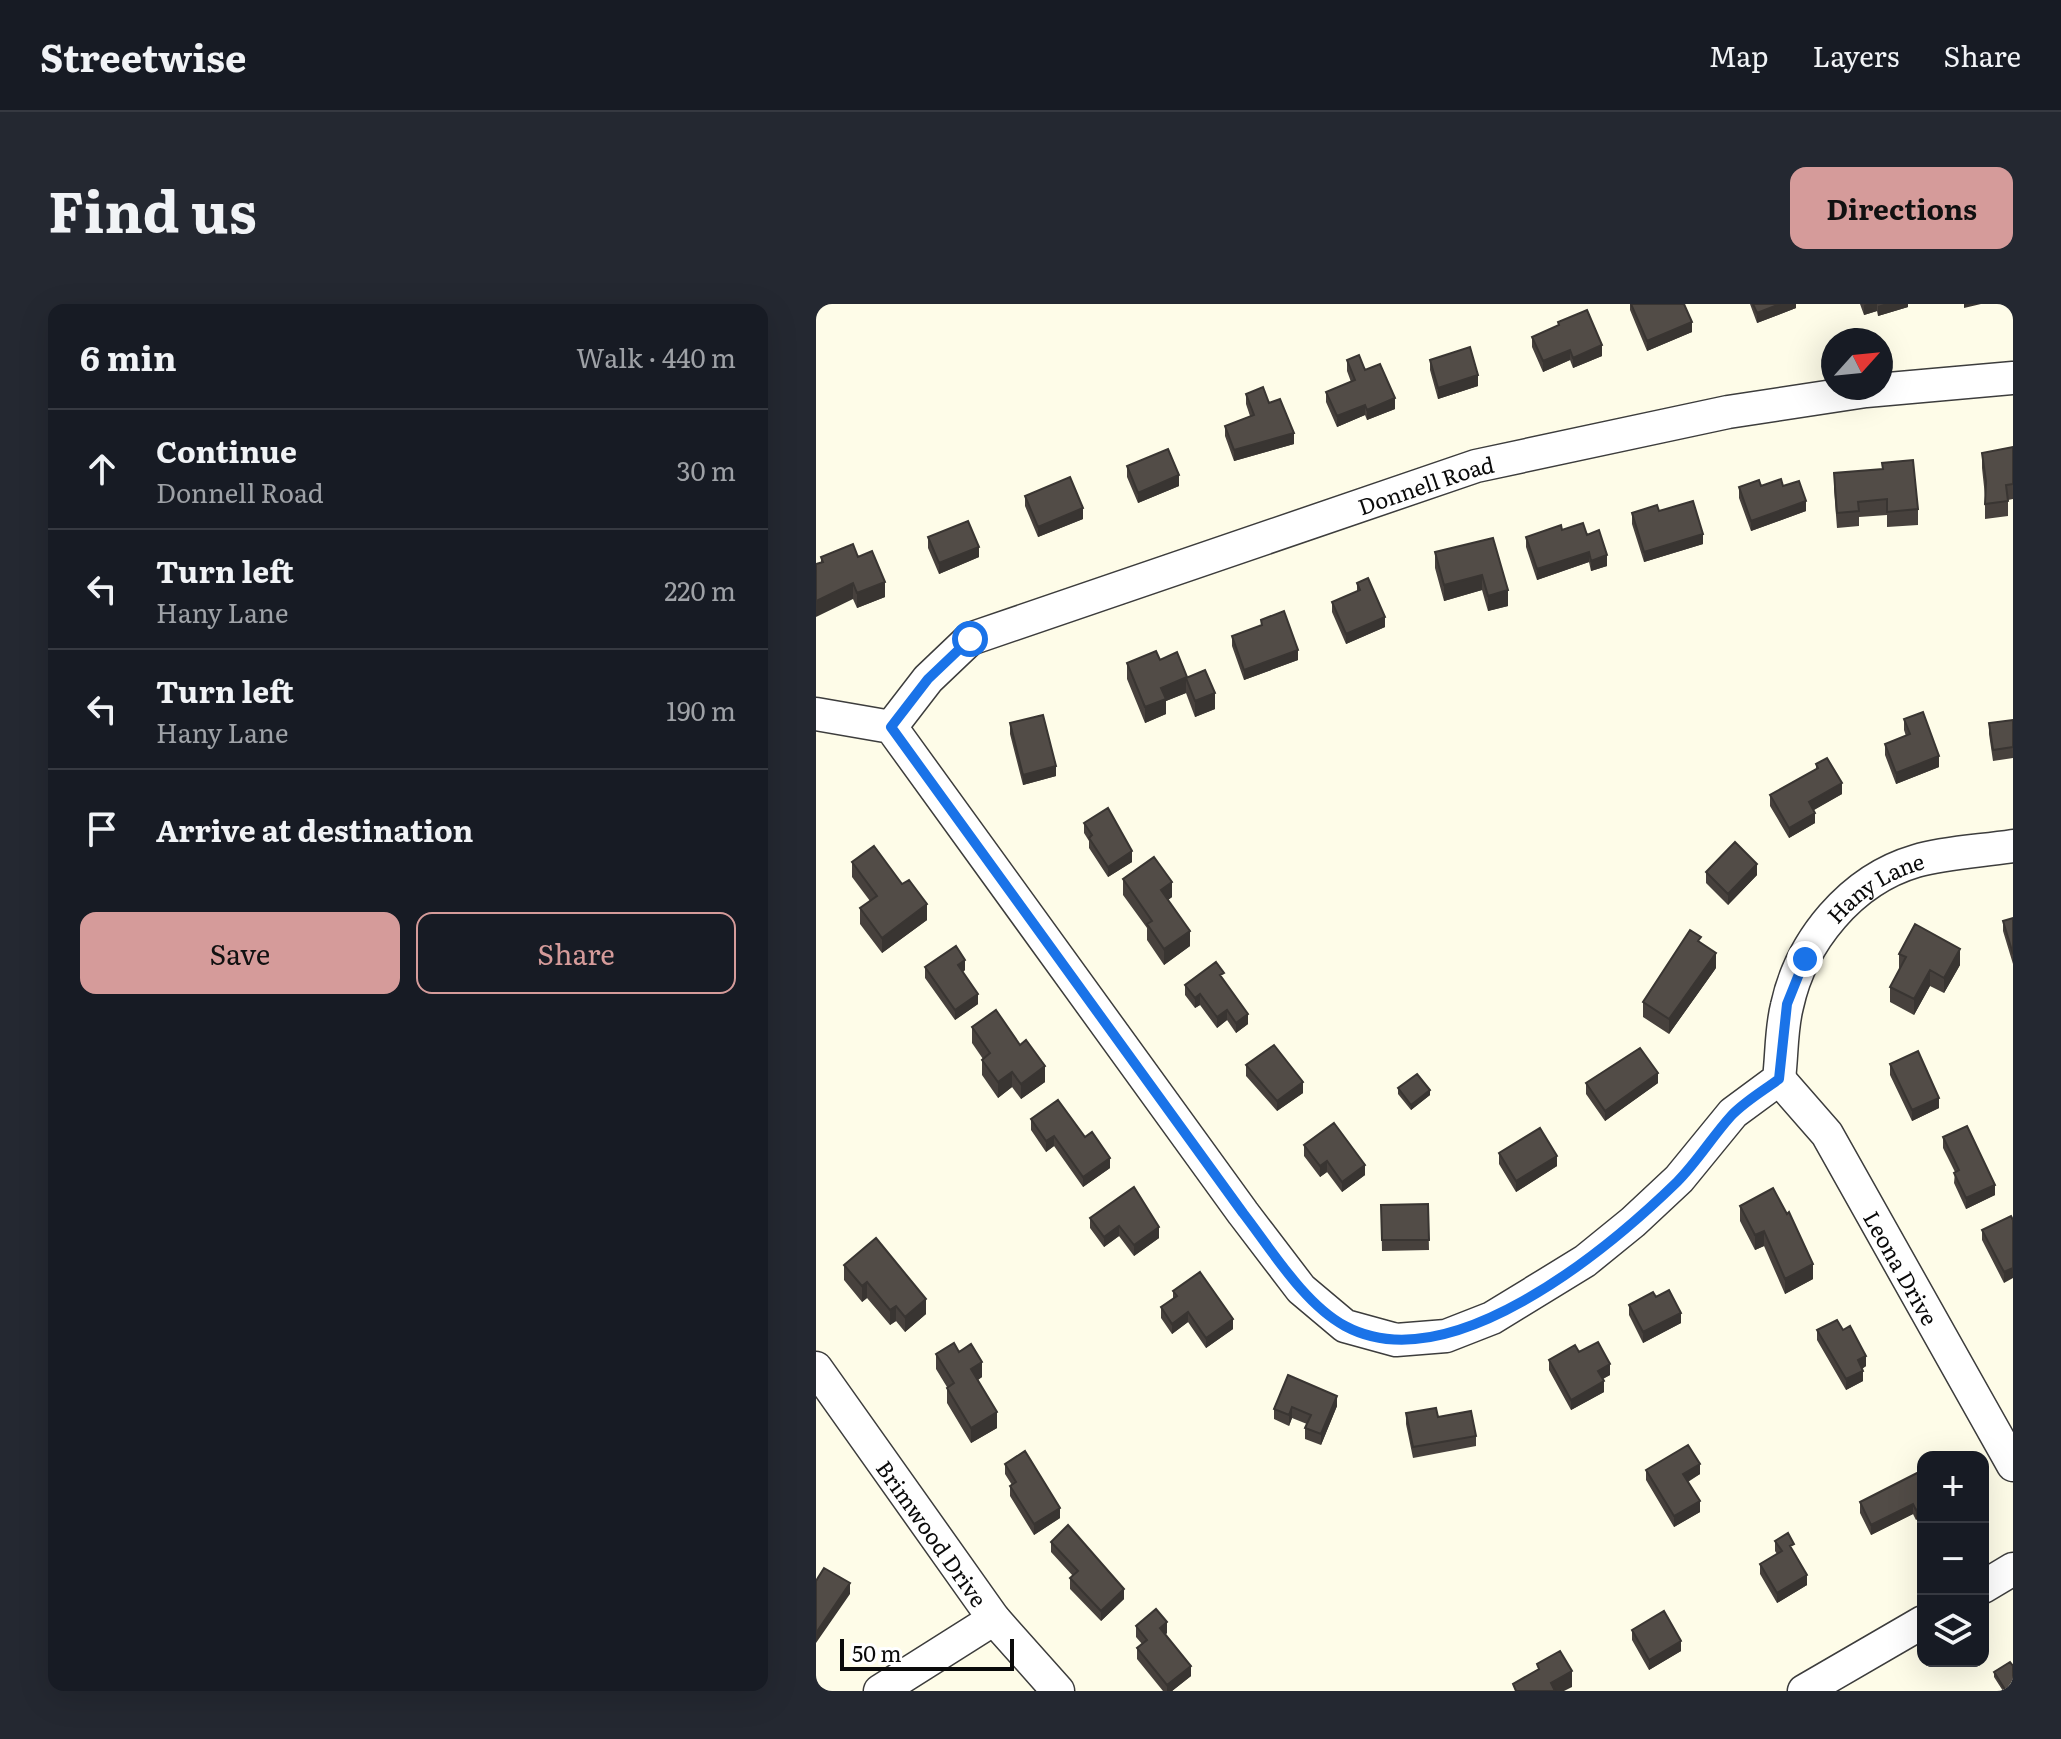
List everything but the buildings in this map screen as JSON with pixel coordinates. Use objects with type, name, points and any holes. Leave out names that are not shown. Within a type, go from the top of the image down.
[{"type":"street","name":"Donnell Road","points":[[891,727],[928,679],[970,639],[1476,466],[1728,412],[1866,391],[2013,378]]},
{"type":"street","points":[[816,714],[891,727],[1243,1213],[1301,1289],[1345,1326],[1396,1340],[1446,1336],[1492,1318],[1585,1261],[1633,1222],[1679,1179],[1733,1113],[1779,1079]]},
{"type":"street","name":"Hany Lane","points":[[1779,1079],[1787,1004],[1805,959],[1831,914],[1868,884],[1915,861],[2013,846]]},
{"type":"street","name":"Leona Drive","points":[[1779,1079],[1827,1134],[2013,1465]]},
{"type":"street","name":"Brimwood Drive","points":[[816,1368],[994,1619],[1058,1691]]},
{"type":"street","points":[[1989,1583],[2013,1569]]},
{"type":"street","points":[[880,1691],[994,1619]]},
{"type":"street","points":[[1804,1691],[1917,1625]]},
{"type":"route","points":[[970,639],[928,679],[891,727],[1243,1213],[1301,1289],[1345,1326],[1396,1340],[1446,1336],[1492,1318],[1585,1261],[1679,1179],[1733,1113],[1779,1079],[1787,1004],[1805,959]]}]
